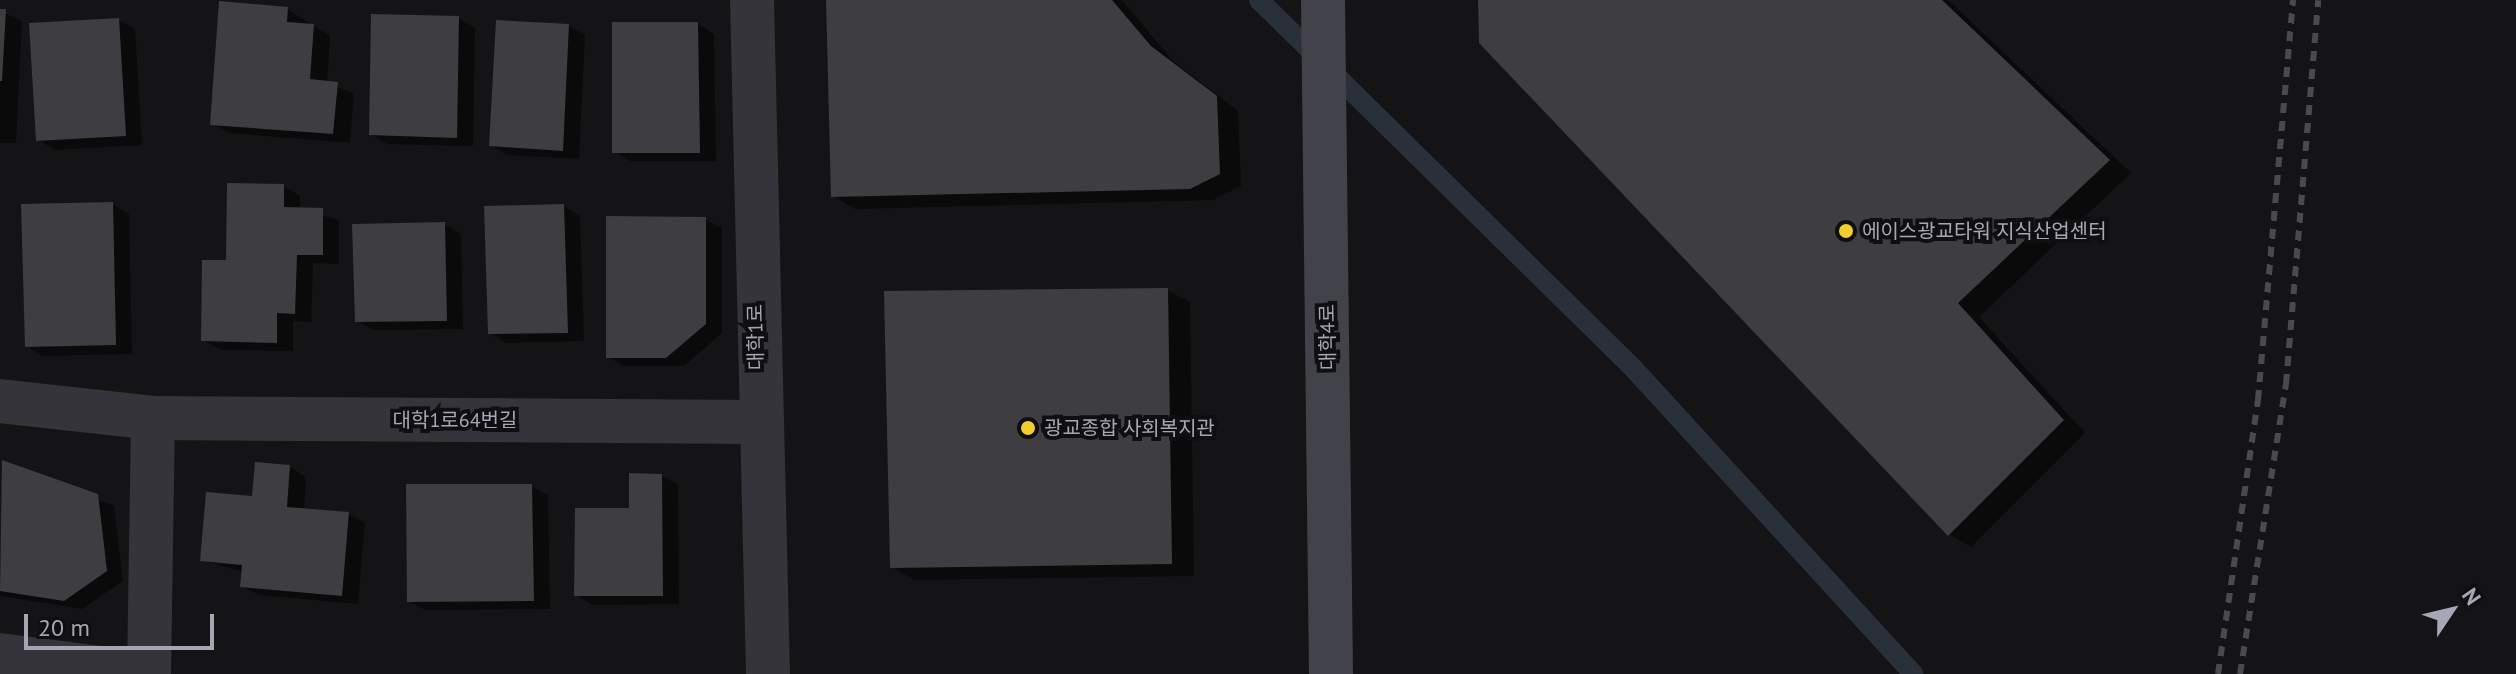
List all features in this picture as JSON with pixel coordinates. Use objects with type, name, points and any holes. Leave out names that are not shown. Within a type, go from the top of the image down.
[{"type":"street","name":"대학1로","points":[[752,0],[757,422],[768,674]]},
{"type":"street","name":"대학4로","points":[[1323,0],[1331,674]]},
{"type":"street","name":"대학1로64번길","points":[[0,401],[153,418],[757,422]]},
{"type":"street","points":[[0,655],[148,674],[153,418]]},
{"type":"building","points":[[826,0],[1112,0],[1151,46],[1217,96],[1220,174],[1190,189],[831,197]]},
{"type":"building","name":"에이스광교타워 지식산업센터","points":[[1478,0],[1942,0],[2110,160],[1958,303],[2064,420],[1948,536],[1479,43]]},
{"type":"building","points":[[219,1],[288,7],[287,22],[314,24],[310,79],[338,82],[333,134],[210,125]]},
{"type":"building","points":[[0,9],[6,9],[2,81],[0,81]]},
{"type":"building","points":[[371,14],[459,16],[457,138],[369,135]]},
{"type":"building","points":[[119,18],[126,136],[36,141],[29,23]]},
{"type":"building","points":[[496,20],[569,24],[563,151],[489,146]]},
{"type":"building","points":[[612,22],[698,22],[700,153],[612,153]]},
{"type":"building","points":[[227,183],[284,184],[284,207],[323,208],[323,255],[297,255],[295,314],[277,313],[277,343],[201,341],[202,260],[226,260]]},
{"type":"building","points":[[113,202],[116,345],[25,347],[21,204]]},
{"type":"building","points":[[564,204],[568,333],[488,334],[484,206]]},
{"type":"building","points":[[606,216],[706,217],[706,324],[666,358],[606,358]]},
{"type":"building","points":[[445,222],[447,321],[355,322],[352,224]]},
{"type":"building","name":"광교종합 사회복지관","points":[[1168,288],[1172,564],[890,568],[884,291]]},
{"type":"building","points":[[2,460],[98,494],[107,571],[64,601],[0,591]]},
{"type":"building","points":[[255,462],[290,465],[287,507],[349,512],[342,596],[240,587],[242,565],[200,561],[206,492],[252,496]]},
{"type":"building","points":[[629,473],[662,474],[663,596],[574,596],[575,508],[629,508]]},
{"type":"building","points":[[406,484],[532,484],[534,601],[407,602]]},
{"type":"waterway","points":[[1259,0],[1633,368],[1913,674]]},
{"type":"railway","points":[[2218,674],[2258,400],[2293,0]]},
{"type":"railway","points":[[2240,674],[2286,384],[2318,0]]},
{"type":"place","name":"에이스광교타워 지식산업센터","points":[[1846,231]]},
{"type":"place","name":"광교종합 사회복지관","points":[[1028,428]]}]
